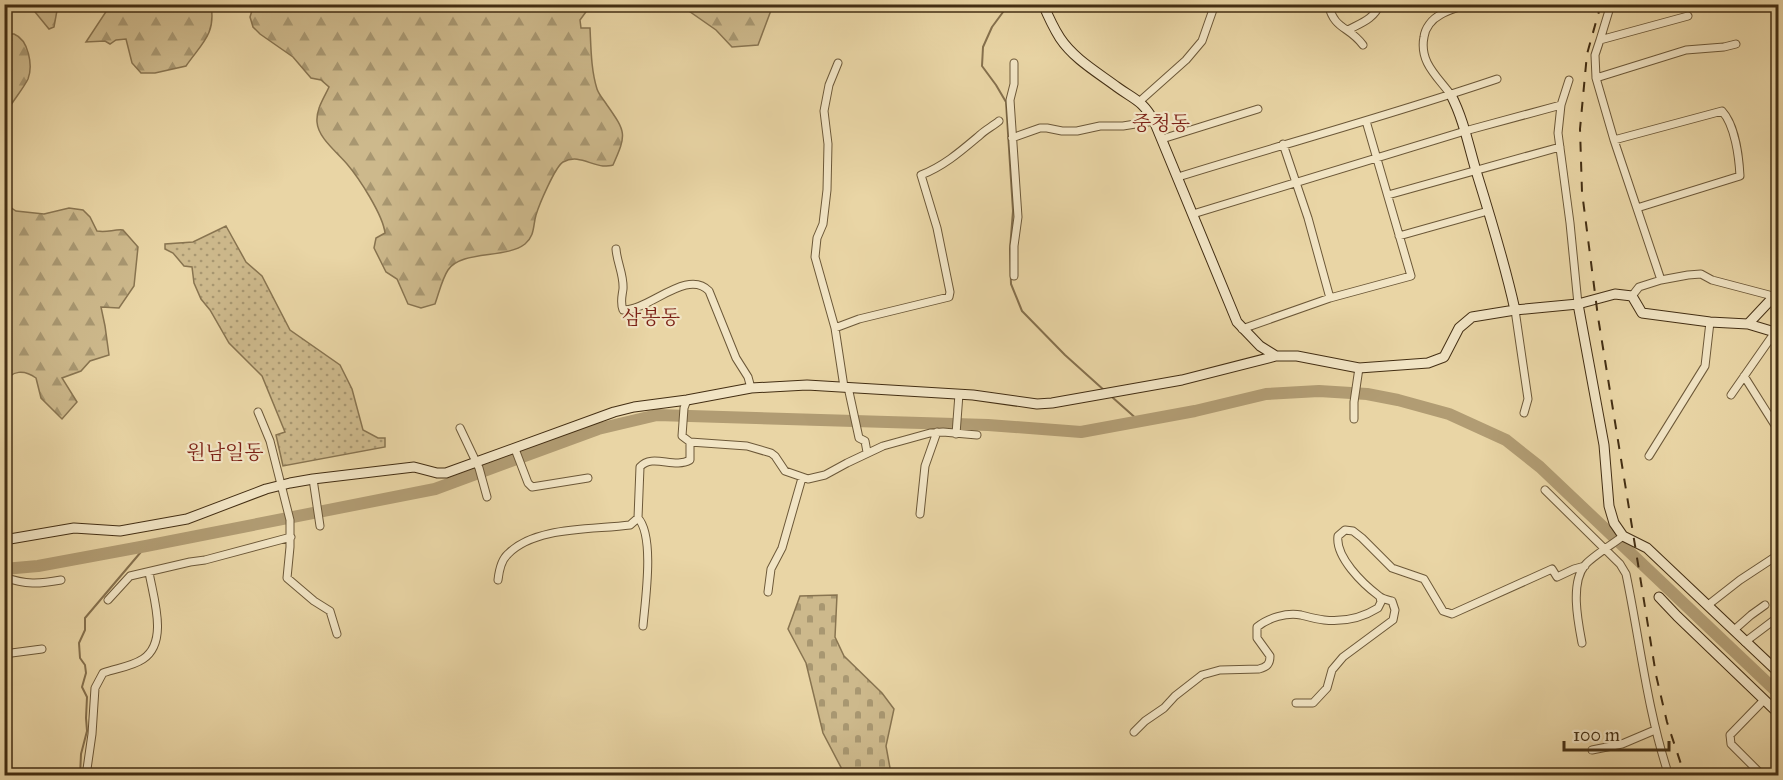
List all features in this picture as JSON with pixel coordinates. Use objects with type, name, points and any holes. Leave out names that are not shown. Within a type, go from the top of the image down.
[{"type":"main road","points":[[1043,4],[1061,40],[1072,52],[1123,92],[1140,101],[1147,109],[1178,177],[1231,309],[1242,329],[1260,346],[1276,356]]},
{"type":"main road","points":[[1450,95],[1457,106],[1465,131],[1508,277],[1515,310]]},
{"type":"main road","points":[[4,540],[74,528],[120,531],[187,519],[281,485],[313,479],[414,467],[446,473],[478,465],[614,412],[634,407],[686,404],[751,388],[807,385],[846,387],[995,397],[1037,404],[1182,380],[1276,356],[1297,356],[1359,368],[1415,365],[1444,357],[1459,328],[1472,317],[1578,304],[1617,294],[1632,296],[1642,312],[1710,322],[1748,324],[1777,333]]},
{"type":"main road","points":[[1748,324],[1775,294]]},
{"type":"main road","points":[[1578,304],[1604,445],[1609,506],[1621,537],[1647,548],[1779,672]]},
{"type":"main road","points":[[1659,597],[1779,713]]},
{"type":"street","points":[[1140,101],[1186,60],[1202,41],[1215,4]]},
{"type":"street","points":[[1328,4],[1337,25],[1357,36],[1363,45]]},
{"type":"street","points":[[1348,30],[1368,20],[1380,4]]},
{"type":"street","points":[[1450,95],[1426,63],[1423,53],[1424,33],[1435,18],[1467,4]]},
{"type":"street","points":[[1611,4],[1595,55],[1596,78],[1660,280]]},
{"type":"street","points":[[1599,40],[1688,16]]},
{"type":"street","points":[[1596,78],[1686,50],[1737,44]]},
{"type":"street","points":[[838,63],[829,85],[824,111],[828,144],[827,190],[823,224],[815,257],[835,328],[846,387],[859,438],[865,441],[867,452]]},
{"type":"street","points":[[1014,63],[1014,84],[1010,100],[1018,217],[1014,246],[1014,276]]},
{"type":"street","points":[[1178,177],[1497,79]]},
{"type":"street","points":[[1569,80],[1561,105],[1558,133],[1578,304]]},
{"type":"street","points":[[1193,214],[1465,131],[1561,105]]},
{"type":"street","points":[[1162,139],[1258,109]]},
{"type":"street","points":[[1614,140],[1722,111],[1727,117],[1739,156],[1740,176],[1637,208]]},
{"type":"street","points":[[835,328],[859,319],[949,297],[944,259],[921,175],[949,160],[999,121]]},
{"type":"street","points":[[1012,138],[1040,128],[1077,132],[1100,126],[1123,126],[1154,121]]},
{"type":"street","points":[[1242,329],[1330,298],[1411,276],[1366,121]]},
{"type":"street","points":[[1283,144],[1308,218],[1330,298]]},
{"type":"street","points":[[1388,195],[1560,147]]},
{"type":"street","points":[[1399,236],[1488,211]]},
{"type":"street","points":[[616,249],[623,278],[621,301],[623,309],[627,310],[646,303],[693,283],[703,285],[709,291],[738,363],[748,377],[751,388]]},
{"type":"street","points":[[1632,296],[1639,287],[1660,280],[1701,274],[1712,280],[1769,295],[1775,294]]},
{"type":"street","points":[[1515,310],[1528,399],[1524,413]]},
{"type":"street","points":[[1649,456],[1705,366],[1710,322]]},
{"type":"street","points":[[1731,395],[1777,333]]},
{"type":"street","points":[[1354,419],[1359,368]]},
{"type":"street","points":[[1744,376],[1779,429]]},
{"type":"street","points":[[956,432],[959,394]]},
{"type":"street","points":[[686,404],[682,436],[690,442],[747,446],[771,453],[785,471],[802,478],[816,478],[825,475],[867,452],[938,432],[977,435]]},
{"type":"street","points":[[258,412],[270,441],[289,511],[291,537],[287,578],[314,601],[330,611],[337,634]]},
{"type":"street","points":[[460,428],[478,465],[487,497]]},
{"type":"street","points":[[920,514],[925,465],[938,432]]},
{"type":"street","points":[[643,626],[648,564],[647,544],[642,523],[638,518],[640,467],[644,462],[650,461],[680,463],[690,460],[690,442]]},
{"type":"street","points":[[516,451],[528,483],[532,487],[588,477]]},
{"type":"street","points":[[768,592],[771,569],[782,548],[802,478]]},
{"type":"street","points":[[313,479],[320,526]]},
{"type":"street","points":[[1545,489],[1607,549],[1626,574],[1655,730],[1669,776]]},
{"type":"street","points":[[498,580],[499,568],[507,554],[535,537],[560,531],[630,525],[638,518]]},
{"type":"street","points":[[1296,703],[1313,704],[1327,688],[1332,670],[1342,657],[1393,620],[1395,610],[1392,601],[1380,597],[1352,570],[1342,556],[1337,542],[1338,536],[1345,530],[1353,531],[1362,538],[1392,568],[1424,579],[1443,611],[1452,614],[1552,569],[1557,577],[1585,566],[1621,537]]},
{"type":"street","points":[[108,600],[130,576],[205,560],[291,537]]},
{"type":"street","points":[[1708,605],[1740,580],[1779,555]]},
{"type":"street","points":[[1582,643],[1576,603],[1577,591],[1585,566]]},
{"type":"street","points":[[86,776],[95,688],[103,673],[132,665],[145,658],[155,647],[158,634],[149,572]]},
{"type":"street","points":[[4,577],[19,583],[40,584],[61,580]]},
{"type":"street","points":[[1134,732],[1202,675],[1220,670],[1265,668],[1270,656],[1257,638],[1257,627],[1263,622],[1295,614],[1325,620],[1348,620],[1378,608],[1381,602],[1380,597]]},
{"type":"street","points":[[1734,630],[1765,605]]},
{"type":"street","points":[[1745,642],[1779,617]]},
{"type":"street","points":[[4,654],[42,650]]},
{"type":"street","points":[[1763,776],[1729,740],[1730,735],[1764,700]]},
{"type":"street","points":[[1592,750],[1622,744],[1655,730]]},
{"type":"green space","points":[[254,4],[591,5],[580,20],[581,28],[590,28],[592,67],[597,89],[621,128],[622,140],[618,155],[613,165],[609,166],[579,159],[563,162],[548,187],[536,215],[532,234],[525,244],[507,252],[473,257],[454,264],[442,282],[435,304],[421,308],[408,304],[397,279],[386,272],[374,248],[376,238],[385,233],[370,197],[358,178],[324,139],[318,128],[318,113],[329,87],[321,80],[311,78],[293,57],[253,27],[250,17]]},
{"type":"green space","points":[[26,5],[58,5],[54,27],[49,29],[31,7]]},
{"type":"green space","points":[[125,5],[211,5],[210,31],[186,66],[155,73],[141,73],[132,63],[126,39],[116,40],[110,44],[105,41],[86,42],[109,7],[122,10]]},
{"type":"green space","points":[[684,5],[773,5],[758,45],[732,47],[716,30],[686,9]]},
{"type":"green space","points":[[5,33],[14,34],[23,42],[30,67],[26,83],[9,108],[5,110]]},
{"type":"green space","points":[[5,194],[10,207],[16,211],[44,214],[69,208],[83,210],[90,217],[97,231],[123,230],[138,247],[134,286],[119,308],[101,307],[109,355],[90,361],[81,371],[62,378],[77,402],[62,419],[41,398],[36,378],[32,375],[23,372],[15,373],[5,384]]},
{"type":"green space","points":[[226,226],[246,262],[262,276],[290,330],[340,365],[352,389],[363,430],[378,438],[385,438],[385,447],[283,466],[276,435],[285,432],[262,376],[229,343],[201,299],[194,283],[192,267],[184,266],[173,253],[165,249],[165,244],[193,242]]},
{"type":"green space","points":[[837,595],[835,637],[844,656],[882,693],[894,709],[886,746],[890,768],[884,775],[845,775],[823,733],[806,663],[788,629],[800,596]]},
{"type":"waterway","points":[[1006,4],[1006,8],[992,27],[983,47],[982,66],[1006,102],[1013,211],[1010,249],[1011,284],[1022,311],[1065,355],[1105,391]]},
{"type":"waterway","points":[[4,569],[38,566],[146,546],[435,489],[598,429],[657,415],[988,425],[1081,432],[1195,411],[1266,394],[1319,391],[1367,394],[1449,414],[1506,440],[1540,467],[1778,693]]},
{"type":"waterway","points":[[1112,397],[1139,421]]},
{"type":"waterway","points":[[80,776],[81,754],[87,731],[87,697],[82,687],[86,673],[85,665],[80,658],[79,643],[85,630],[85,618],[146,546]]},
{"type":"railway","points":[[1601,4],[1587,54],[1580,129],[1582,192],[1598,317],[1656,675],[1667,722],[1685,776]]},
{"type":"district","name":"중청동","points":[[1161,123]]},
{"type":"district","name":"삼봉동","points":[[651,317]]},
{"type":"district","name":"원남일동","points":[[225,452]]}]
